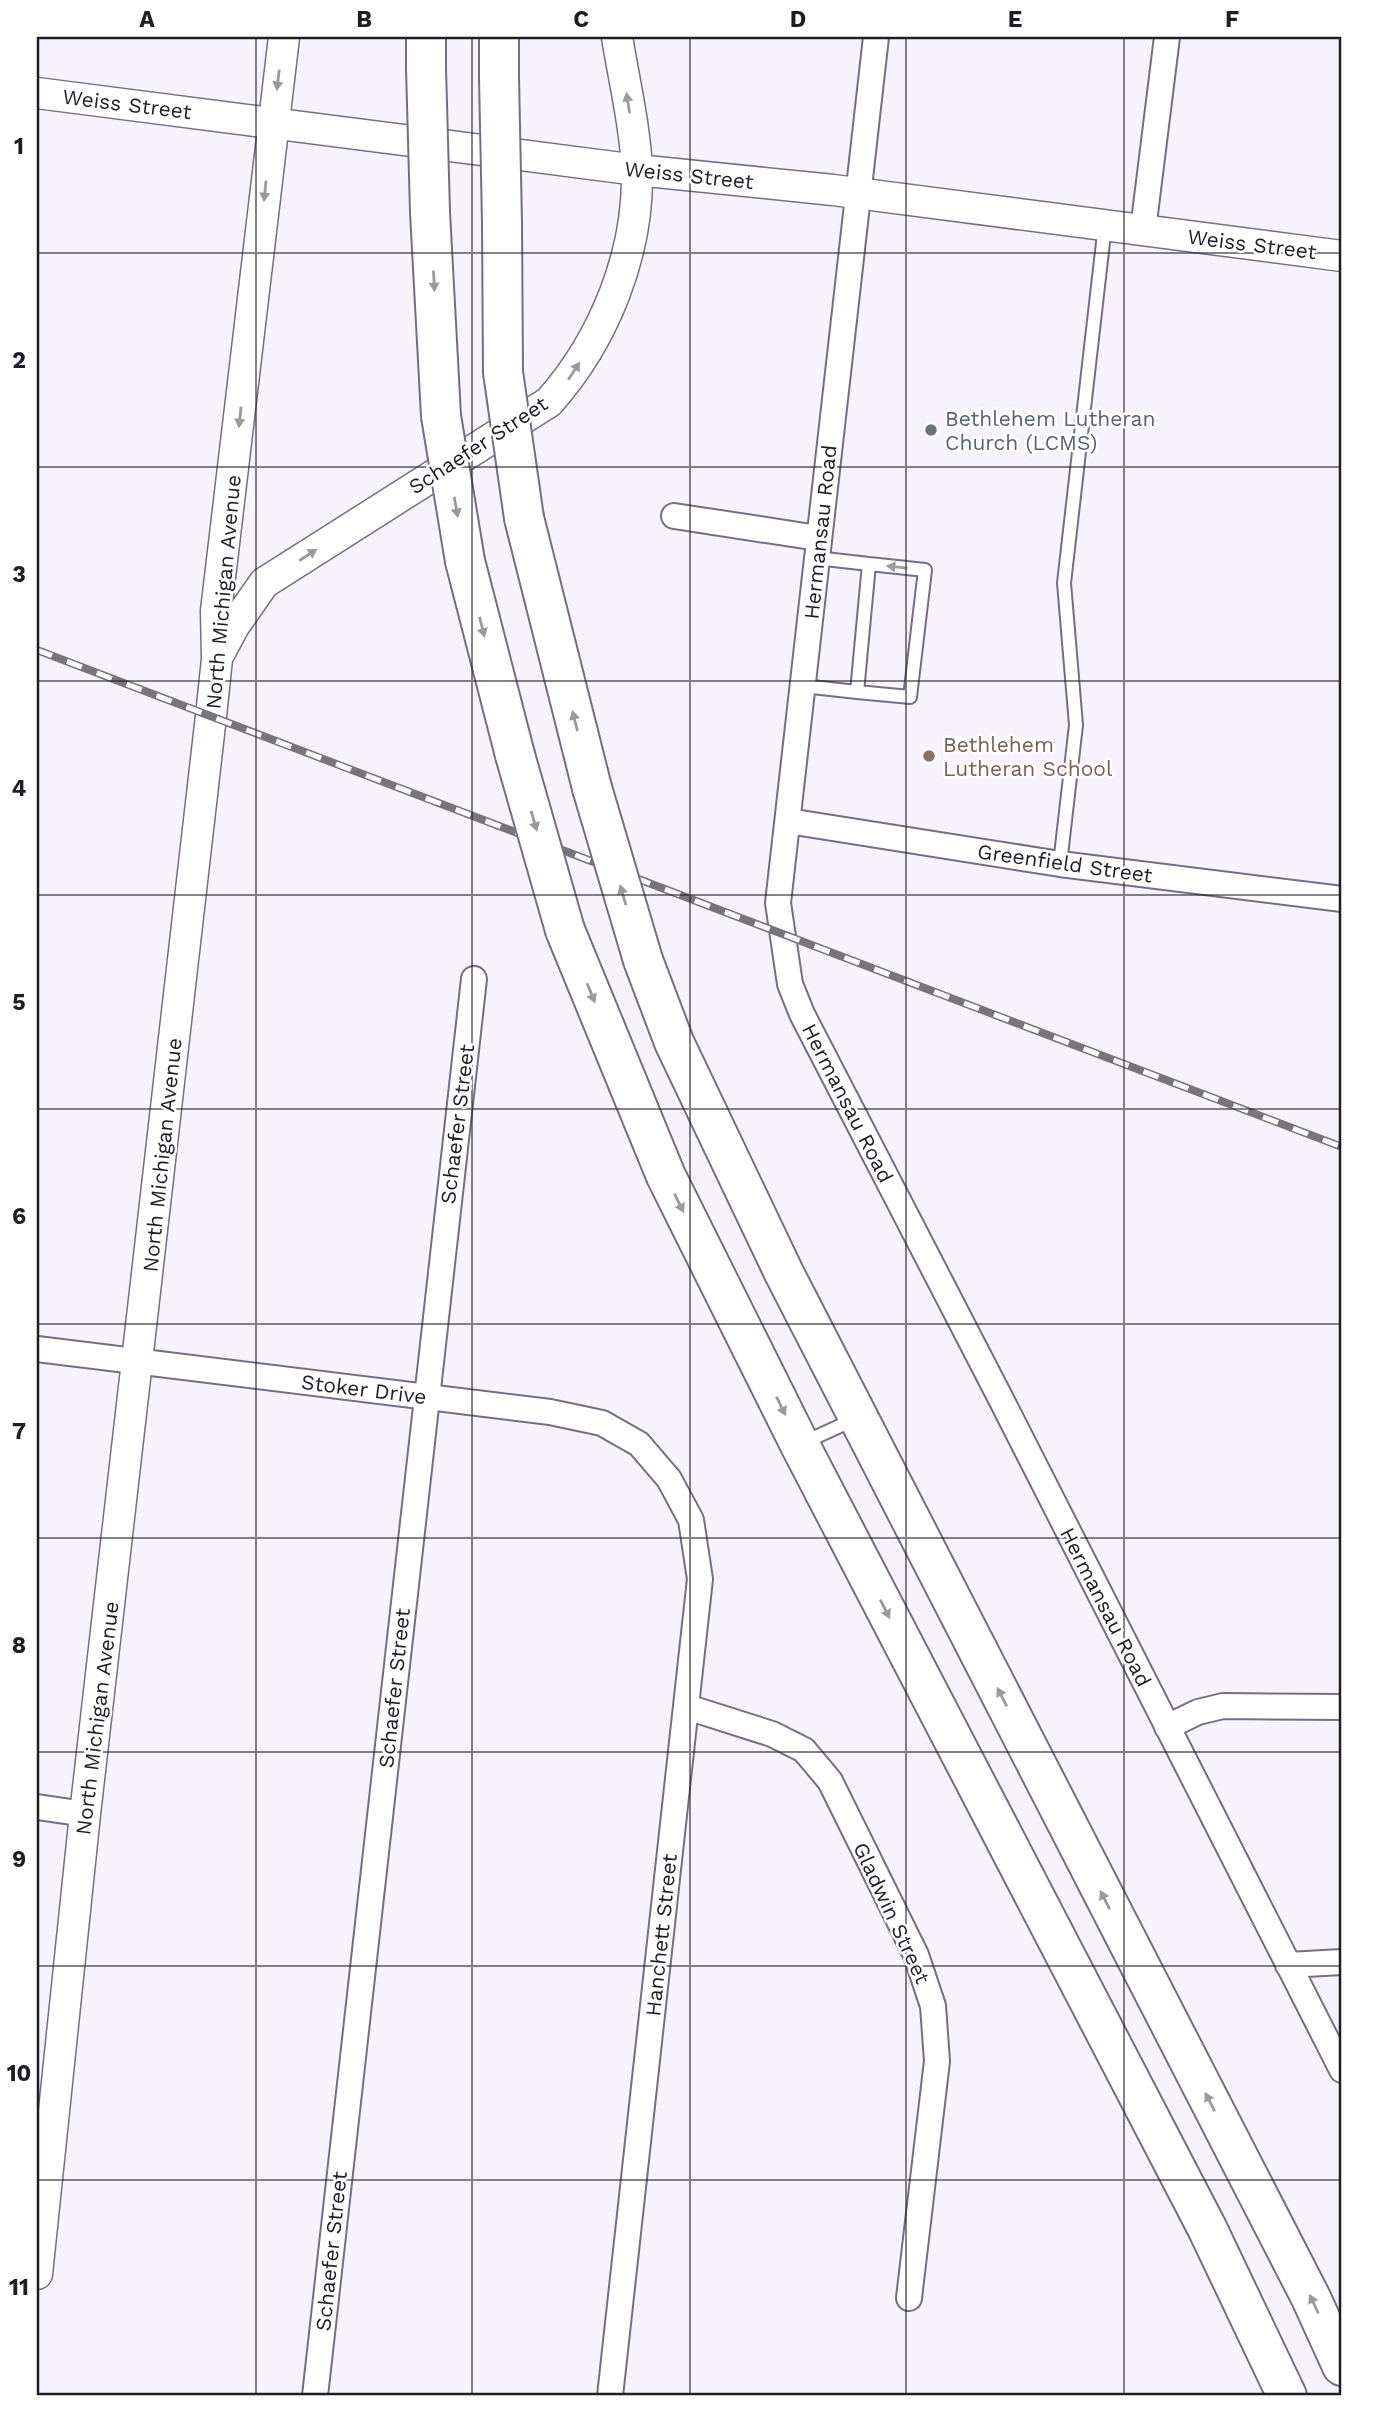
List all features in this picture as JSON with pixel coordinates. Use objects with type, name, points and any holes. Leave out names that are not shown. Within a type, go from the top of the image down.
[{"type":"highway","points":[[499,37],[503,372],[524,518],[592,788],[643,960],[674,1042],[785,1273],[1311,2298],[1342,2366]]},
{"type":"highway","points":[[426,52],[430,212],[441,416],[465,561],[515,755],[565,930],[666,1176],[800,1445],[1207,2228],[1287,2396]]},
{"type":"street","name":"North Michigan Avenue","points":[[37,2274],[85,1814],[217,659],[216,611],[284,37]]},
{"type":"street","name":"Schaefer Street","points":[[217,659],[234,626],[264,583],[549,401],[564,385],[591,342],[612,300],[632,226],[637,170],[617,37]]},
{"type":"street","name":"Hermansau Road","points":[[876,37],[778,903],[790,984],[802,1014],[1342,2070]]},
{"type":"street","points":[[1143,230],[1167,37]]},
{"type":"street","name":"Weiss Street","points":[[37,93],[637,170],[859,193],[1342,256]]},
{"type":"street","points":[[674,516],[817,548]]},
{"type":"street","points":[[223,568],[264,583]]},
{"type":"street","name":"Greenfield Street","points":[[788,821],[1060,864],[1342,899]]},
{"type":"street","name":"Schaefer Street","points":[[315,2396],[474,979]]},
{"type":"street","name":"Stoker Drive","points":[[37,1349],[550,1412],[603,1423],[639,1444],[669,1479]]},
{"type":"street","name":"Hanchett Street","points":[[610,2396],[700,1578],[691,1520],[669,1479]]},
{"type":"street","points":[[1167,1727],[1198,1712],[1223,1706],[1342,1707]]},
{"type":"street","name":"Gladwin Street","points":[[687,1707],[794,1743],[813,1759],[830,1782],[916,1955],[933,2006],[937,2062],[909,2298]]},
{"type":"street","points":[[37,1807],[85,1814]]},
{"type":"street","points":[[1289,1965],[1342,1962]]},
{"type":"lane","points":[[1060,864],[1076,725],[1064,583],[1105,225]]},
{"type":"lane","points":[[803,686],[910,697],[925,570],[869,564],[817,548]]},
{"type":"lane","points":[[858,691],[869,564]]},
{"type":"lane","points":[[800,1445],[858,1417]]},
{"type":"railway","points":[[37,650],[1342,1147]]},
{"type":"place","name":"Bethlehem Lutheran Church (LCMS)","points":[[931,430]]},
{"type":"place","name":"Bethlehem Lutheran School","points":[[929,756]]}]
